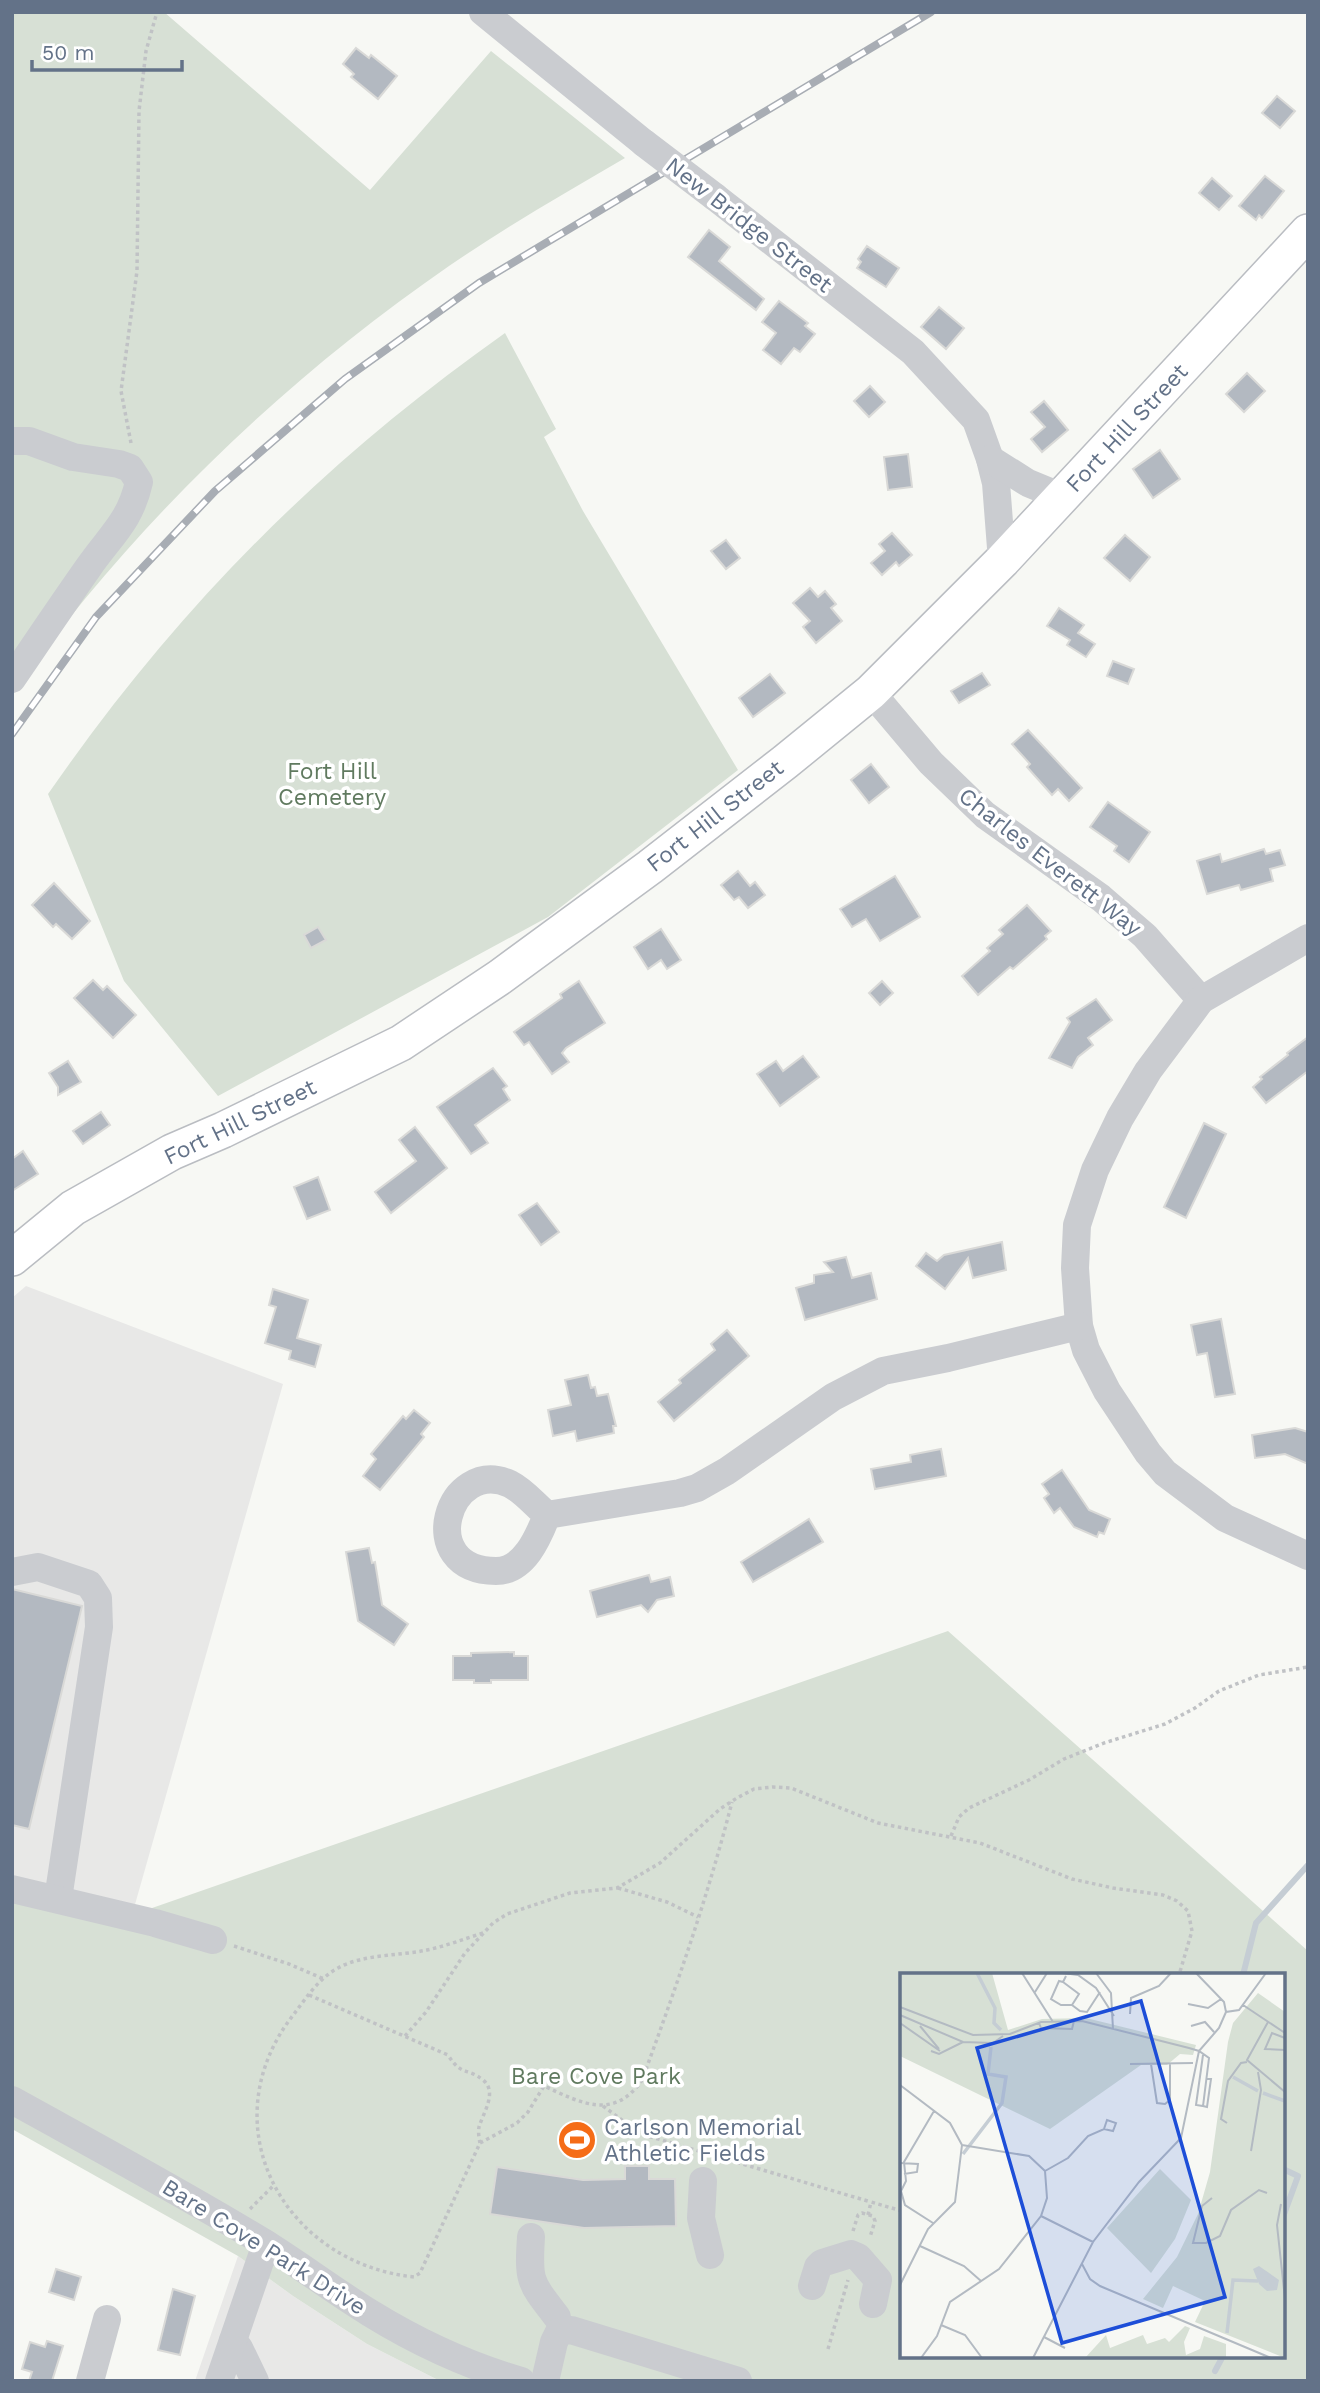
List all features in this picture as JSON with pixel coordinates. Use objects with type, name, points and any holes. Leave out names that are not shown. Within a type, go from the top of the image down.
[{"type":"main road","name":"Fort Hill Street","points":[[12,1258],[73,1208],[172,1152],[401,1043],[500,977],[650,867],[785,762],[871,692],[1002,561],[1308,232]]},
{"type":"street","name":"New Bridge Street","points":[[483,12],[644,144],[913,352],[976,420],[996,483],[1002,561]]},
{"type":"street","points":[[12,441],[29,441],[73,457],[119,464],[130,468],[139,482],[135,502],[122,525],[90,564],[12,679]]},
{"type":"street","points":[[990,459],[1028,483],[1062,497]]},
{"type":"street","name":"Charles Everett Way","points":[[871,692],[931,763],[985,815],[1101,898],[1145,936],[1201,1000]]},
{"type":"street","points":[[1308,938],[1201,1000],[1148,1071],[1120,1118],[1095,1170],[1077,1224],[1076,1268],[1079,1326],[1086,1350],[1107,1391],[1148,1453],[1165,1474],[1225,1518],[1308,1556]]},
{"type":"street","points":[[547,1515],[652,1499],[697,1488],[727,1471],[833,1397],[883,1371],[1079,1326]]},
{"type":"street","points":[[12,1572],[38,1567],[89,1584],[98,1598],[99,1627],[58,1899]]},
{"type":"street","points":[[12,1889],[213,1940]]},
{"type":"street","name":"Bare Cove Park Drive","points":[[12,2101],[235,2225],[370,2313],[411,2336],[481,2367],[521,2381]]},
{"type":"street","points":[[703,2181],[701,2218],[710,2255]]},
{"type":"street","points":[[531,2237],[529,2270],[533,2286],[557,2317]]},
{"type":"street","points":[[219,2381],[266,2244]]},
{"type":"street","points":[[812,2286],[822,2263],[851,2254],[858,2257],[878,2280],[873,2304]]},
{"type":"street","points":[[90,2381],[107,2319]]},
{"type":"street","points":[[545,2381],[559,2332],[571,2330],[738,2381]]},
{"type":"street","points":[[233,2341],[256,2381]]},
{"type":"path","points":[[132,454],[131,432],[121,391],[137,271],[139,111],[146,51],[157,12]]},
{"type":"path","points":[[951,1836],[959,1817],[969,1808],[1029,1780],[1064,1759],[1165,1724],[1219,1691],[1259,1675],[1308,1667]]},
{"type":"path","points":[[617,1888],[660,1863],[732,1802],[754,1789],[791,1788],[878,1822],[980,1843],[1072,1880],[1163,1895],[1177,1900],[1188,1911],[1192,1931],[1180,1973]]},
{"type":"path","points":[[480,2143],[517,2123],[528,2112],[544,2086],[579,2102],[603,2106],[619,2102],[635,2090],[642,2080],[698,1917],[732,1802]]},
{"type":"path","points":[[405,2036],[426,2012],[465,1953],[493,1923],[508,1914],[570,1893],[617,1888],[667,1902],[698,1917]]},
{"type":"path","points":[[309,1995],[448,2055],[454,2067],[483,2080],[488,2087],[488,2102],[478,2129],[480,2143],[425,2265],[414,2277],[366,2267],[346,2258],[323,2244],[296,2219],[273,2186],[261,2143],[257,2115],[260,2084],[264,2065],[275,2040],[309,1995],[338,1968],[362,1960],[430,1950],[483,1933]]},
{"type":"path","points":[[213,1940],[289,1964],[324,1979]]},
{"type":"path","points":[[603,2106],[638,2132],[648,2136],[900,2210]]},
{"type":"path","points":[[235,2225],[273,2186]]},
{"type":"path","points":[[868,2215],[872,2202]]},
{"type":"shaded area","points":[[26,1286],[283,1384],[132,1915],[12,1881],[12,1298]]},
{"type":"shaded area","points":[[238,2256],[367,2344],[440,2381],[195,2381]]},
{"type":"green space","points":[[12,12],[164,12],[370,190],[491,51],[625,158],[449,266],[327,358],[268,408],[158,516],[58,632],[12,694]]},
{"type":"green space","name":"Fort Hill Cemetery","points":[[505,333],[556,429],[544,437],[583,511],[738,770],[548,917],[218,1096],[124,981],[48,794],[148,662],[256,543],[373,434]]},
{"type":"green space","name":"Bare Cove Park","points":[[948,1631],[1308,1951],[1308,2381],[440,2381],[367,2344],[238,2256],[12,2129],[12,1881],[132,1915]]},
{"type":"building","points":[[356,48],[369,58],[371,55],[397,76],[378,99],[351,77],[354,74],[343,64]]},
{"type":"building","points":[[1277,96],[1295,111],[1280,128],[1262,113]]},
{"type":"building","points":[[1265,176],[1284,191],[1262,218],[1259,215],[1256,220],[1239,206]]},
{"type":"building","points":[[1212,178],[1232,196],[1219,210],[1199,193]]},
{"type":"building","points":[[709,230],[730,247],[719,261],[764,299],[756,310],[688,257]]},
{"type":"building","points":[[867,246],[899,268],[886,287],[857,268],[861,262],[858,259]]},
{"type":"building","points":[[779,301],[808,323],[805,326],[815,334],[800,352],[794,348],[781,364],[763,350],[776,333],[762,322]]},
{"type":"building","points":[[939,307],[964,328],[946,349],[921,327]]},
{"type":"building","points":[[1247,373],[1265,391],[1244,412],[1226,394]]},
{"type":"building","points":[[870,386],[885,402],[869,417],[854,401]]},
{"type":"building","points":[[1044,401],[1068,430],[1042,452],[1031,439],[1045,427],[1031,412]]},
{"type":"building","points":[[1160,450],[1180,479],[1153,498],[1133,469]]},
{"type":"building","points":[[908,454],[912,487],[888,490],[884,457]]},
{"type":"building","points":[[892,533],[912,555],[899,566],[896,562],[882,575],[871,563],[885,551],[879,544]]},
{"type":"building","points":[[1125,535],[1150,557],[1130,581],[1104,558]]},
{"type":"building","points":[[726,540],[740,558],[726,569],[711,551]]},
{"type":"building","points":[[810,588],[818,597],[825,591],[836,604],[831,608],[842,621],[816,643],[803,627],[810,621],[793,603]]},
{"type":"building","points":[[1059,608],[1084,625],[1078,633],[1095,644],[1086,657],[1067,645],[1070,640],[1047,626]]},
{"type":"building","points":[[1113,661],[1134,669],[1128,684],[1107,676]]},
{"type":"building","points":[[982,673],[990,685],[959,703],[951,691]]},
{"type":"building","points":[[770,674],[785,693],[753,717],[739,698]]},
{"type":"building","points":[[1028,730],[1082,788],[1069,801],[1058,789],[1052,795],[1027,767],[1030,764],[1012,744]]},
{"type":"building","points":[[871,764],[889,787],[869,803],[851,780]]},
{"type":"building","points":[[1108,802],[1150,832],[1129,862],[1114,851],[1117,846],[1090,827]]},
{"type":"building","points":[[1264,849],[1266,854],[1280,850],[1285,865],[1270,869],[1273,881],[1241,890],[1239,885],[1207,894],[1197,861],[1220,854],[1222,862]]},
{"type":"building","points":[[738,871],[750,886],[755,882],[765,895],[748,908],[739,897],[734,900],[721,885]]},
{"type":"building","points":[[895,876],[920,917],[880,941],[866,919],[852,927],[840,909]]},
{"type":"building","points":[[54,883],[90,921],[72,939],[56,924],[53,927],[32,905]]},
{"type":"building","points":[[1027,905],[1051,931],[1045,936],[1047,939],[978,995],[962,976],[990,951],[987,948],[1003,934],[999,930]]},
{"type":"building","points":[[318,927],[326,940],[311,948],[304,935]]},
{"type":"building","points":[[661,929],[681,960],[667,969],[661,960],[648,969],[634,947]]},
{"type":"building","points":[[93,980],[103,990],[107,986],[136,1015],[113,1038],[74,998]]},
{"type":"building","points":[[579,981],[605,1023],[566,1048],[562,1053],[569,1062],[552,1074],[529,1042],[524,1045],[514,1032],[562,998],[560,994]]},
{"type":"building","points":[[882,981],[893,993],[880,1005],[869,993]]},
{"type":"building","points":[[1096,999],[1112,1020],[1088,1038],[1093,1045],[1078,1057],[1072,1068],[1049,1058],[1070,1022],[1067,1018]]},
{"type":"building","points":[[1308,1037],[1308,1071],[1266,1103],[1253,1087],[1262,1079],[1260,1077]]},
{"type":"building","points":[[803,1056],[819,1077],[780,1106],[757,1074],[776,1061],[783,1071]]},
{"type":"building","points":[[68,1061],[81,1082],[58,1095],[58,1087],[49,1073]]},
{"type":"building","points":[[493,1068],[507,1086],[503,1089],[510,1100],[475,1125],[488,1143],[471,1154],[437,1107]]},
{"type":"building","points":[[101,1112],[110,1125],[83,1144],[73,1131]]},
{"type":"building","points":[[1204,1123],[1226,1134],[1186,1218],[1164,1207]]},
{"type":"building","points":[[415,1127],[447,1168],[391,1213],[375,1192],[416,1161],[399,1140]]},
{"type":"building","points":[[23,1151],[38,1174],[12,1191],[12,1159]]},
{"type":"building","points":[[318,1177],[330,1210],[307,1219],[294,1187]]},
{"type":"building","points":[[537,1203],[559,1232],[541,1245],[519,1215]]},
{"type":"building","points":[[1002,1242],[1006,1270],[973,1278],[968,1258],[945,1289],[916,1266],[926,1253],[937,1261],[944,1255]]},
{"type":"building","points":[[846,1257],[852,1278],[871,1273],[877,1299],[805,1320],[796,1288],[814,1283],[814,1275],[833,1272],[824,1262]]},
{"type":"building","points":[[273,1289],[308,1300],[297,1338],[321,1345],[315,1367],[289,1359],[291,1351],[265,1343],[276,1307],[269,1305]]},
{"type":"building","points":[[1221,1319],[1235,1394],[1215,1397],[1207,1353],[1197,1355],[1191,1325]]},
{"type":"building","points":[[727,1330],[749,1356],[674,1421],[658,1402],[715,1350],[711,1344]]},
{"type":"building","points":[[588,1375],[591,1388],[595,1387],[597,1396],[608,1394],[616,1426],[613,1426],[614,1433],[577,1441],[575,1431],[553,1436],[548,1410],[571,1405],[565,1380]]},
{"type":"building","points":[[414,1410],[430,1423],[421,1434],[424,1437],[380,1490],[363,1476],[376,1459],[371,1454],[403,1416],[406,1419]]},
{"type":"building","points":[[1295,1428],[1308,1432],[1308,1464],[1285,1454],[1255,1458],[1252,1435]]},
{"type":"building","points":[[941,1449],[946,1476],[875,1489],[871,1469],[911,1462],[910,1455]]},
{"type":"building","points":[[1062,1470],[1089,1510],[1110,1519],[1104,1534],[1099,1532],[1097,1537],[1074,1527],[1060,1508],[1054,1513],[1044,1498],[1049,1494],[1042,1484]]},
{"type":"building","points":[[809,1519],[823,1542],[753,1582],[741,1562]]},
{"type":"building","points":[[369,1548],[372,1563],[375,1562],[382,1605],[408,1624],[394,1645],[358,1621],[346,1552]]},
{"type":"building","points":[[649,1575],[651,1582],[670,1577],[674,1596],[657,1600],[648,1612],[641,1605],[597,1617],[590,1591]]},
{"type":"building","points":[[12,1589],[82,1606],[29,1829],[12,1825]]},
{"type":"building","points":[[514,1652],[514,1656],[528,1656],[528,1680],[474,1683],[474,1680],[453,1680],[453,1656]]},
{"type":"building","points":[[625,2166],[649,2166],[649,2179],[675,2179],[676,2226],[584,2228],[490,2214],[497,2167],[583,2180],[625,2179]]},
{"type":"building","points":[[56,2269],[81,2277],[74,2300],[49,2292]]},
{"type":"building","points":[[173,2289],[195,2296],[180,2355],[158,2350]]},
{"type":"building","points":[[47,2341],[63,2346],[52,2381],[29,2381],[32,2372],[22,2369],[30,2342],[45,2347]]},
{"type":"waterway","points":[[1244,1973],[1256,1923],[1308,1865]]},
{"type":"waterway","points":[[1285,2170],[1298,2176],[1285,2212]]},
{"type":"waterway","points":[[1215,2371],[1222,2358]]},
{"type":"railway","points":[[12,734],[96,617],[215,491],[345,379],[479,283],[931,12]]},
{"type":"place","name":"Carlson Memorial Athletic Fields","points":[[577,2140]]}]
